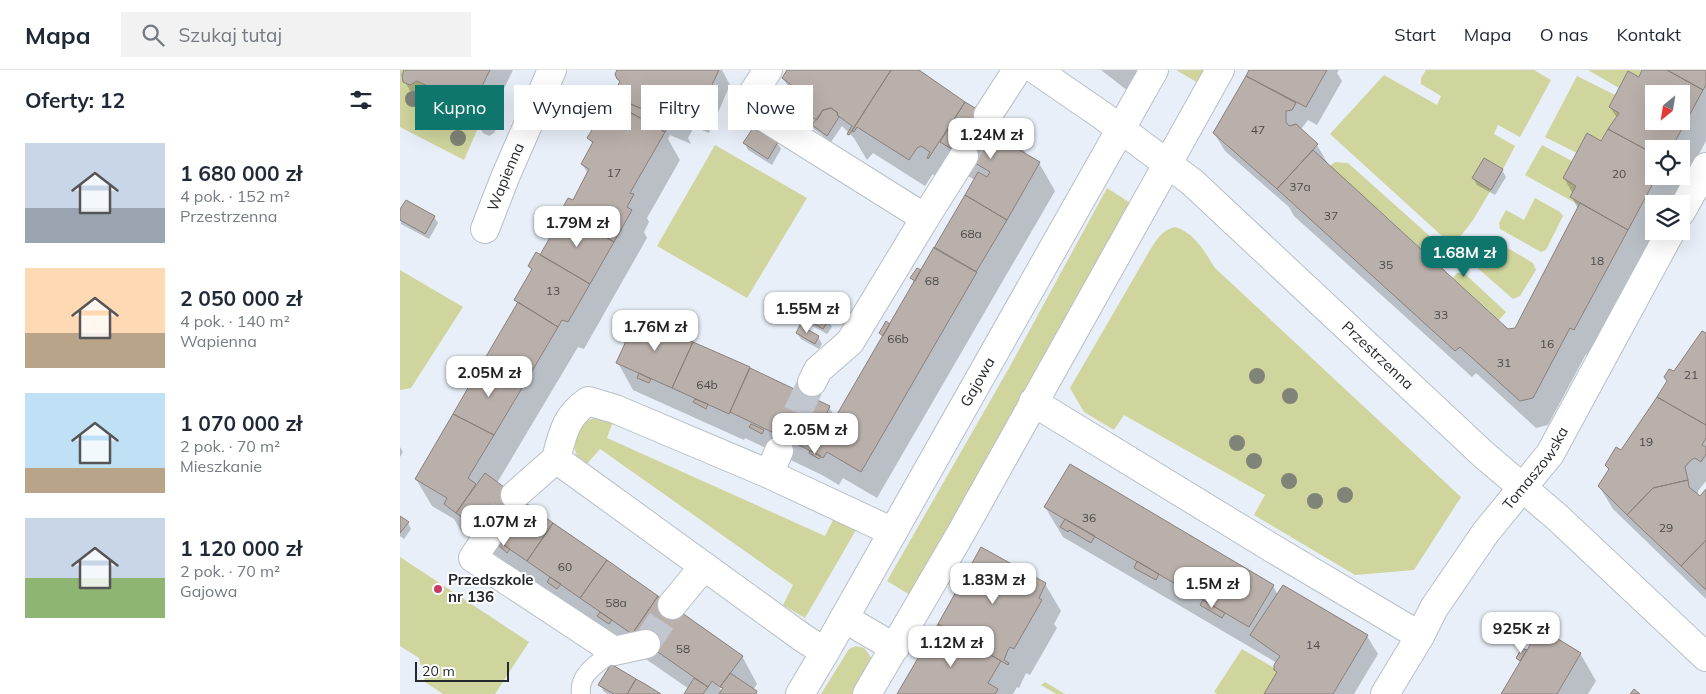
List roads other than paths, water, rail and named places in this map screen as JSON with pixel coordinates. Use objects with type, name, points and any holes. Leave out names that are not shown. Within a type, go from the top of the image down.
[{"type":"street","name":"Wapienna","points":[[485,229],[506,175],[552,70]]},
{"type":"street","points":[[768,70],[745,105],[925,218]]},
{"type":"street","points":[[988,115],[1017,70]]},
{"type":"street","name":"Przestrzenna","points":[[1036,70],[1168,163],[1208,196],[1484,455],[1558,517],[1706,657]]},
{"type":"street","name":"Gajowa","points":[[800,694],[1154,70]]},
{"type":"street","points":[[867,694],[961,533],[1220,70]]},
{"type":"street","points":[[812,382],[818,370],[850,342],[964,156]]},
{"type":"street","points":[[1690,196],[1706,167]]},
{"type":"street","name":"Tomaszowska","points":[[1385,694],[1420,636],[1434,608],[1481,540],[1550,454],[1666,240]]},
{"type":"street","points":[[515,495],[556,459],[565,426],[576,409],[588,401],[615,408],[774,462],[893,532]]},
{"type":"street","points":[[1033,402],[1420,636]]},
{"type":"street","points":[[556,459],[802,638],[825,652]]},
{"type":"street","points":[[489,534],[473,558],[614,651],[646,644]]},
{"type":"street","points":[[672,605],[704,566]]},
{"type":"street","points":[[844,618],[895,648]]},
{"type":"lane","points":[[581,694],[580,686],[590,669],[614,651]]},
{"type":"tunnel","points":[[964,156],[988,115]]},
{"type":"tunnel","points":[[779,451],[812,382]]},
{"type":"tunnel","points":[[489,534],[515,495]]},
{"type":"tunnel","points":[[646,644],[672,605]]},
{"type":"place","name":"Przedszkole nr 136","points":[[438,589]]}]
